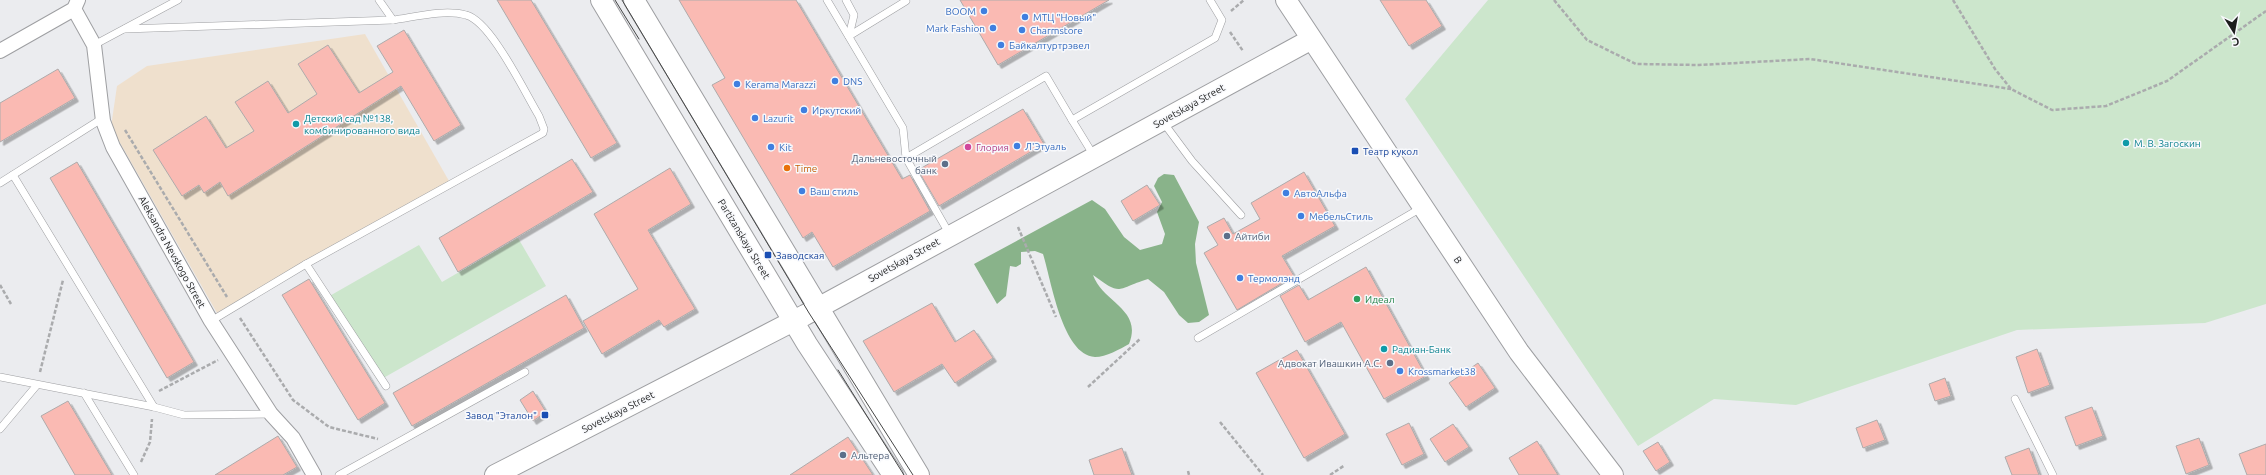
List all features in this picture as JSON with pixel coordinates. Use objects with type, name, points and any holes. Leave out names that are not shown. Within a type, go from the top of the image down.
[{"type":"street","name":"Partizanskaya Street","points":[[600,0],[793,321],[893,475]]},
{"type":"street","points":[[634,0],[919,475]]},
{"type":"street","name":"B","points":[[1286,0],[1310,40],[1520,352],[1613,475]]},
{"type":"street","points":[[0,51],[76,5]]},
{"type":"street","name":"Aleksandra Nevskogo Street","points":[[76,5],[94,45],[103,118],[113,147],[211,322],[270,414],[293,438],[314,475]]},
{"type":"street","name":"Sovetskaya Street","points":[[495,475],[793,321],[1310,40]]},
{"type":"lane","points":[[94,45],[178,0]]},
{"type":"lane","points":[[379,0],[393,20]]},
{"type":"lane","points":[[827,0],[903,128],[906,158],[950,236]]},
{"type":"lane","points":[[846,0],[854,15],[849,36]]},
{"type":"lane","points":[[1072,120],[1215,38],[1222,20],[1210,0]]},
{"type":"lane","points":[[849,36],[906,2]]},
{"type":"lane","points":[[125,29],[393,20],[455,13],[475,18],[490,33],[539,116],[544,129],[543,133],[306,264],[211,322]]},
{"type":"lane","points":[[906,158],[1046,76],[1094,157]]},
{"type":"lane","points":[[0,183],[103,118]]},
{"type":"lane","points":[[1162,121],[1192,161],[1241,215]]},
{"type":"lane","points":[[13,175],[154,407]]},
{"type":"lane","points":[[1198,338],[1423,207]]},
{"type":"lane","points":[[306,264],[386,386]]},
{"type":"lane","points":[[339,475],[525,372]]},
{"type":"lane","points":[[0,377],[154,407],[184,415],[270,414]]},
{"type":"lane","points":[[0,428],[37,385]]},
{"type":"lane","points":[[84,393],[136,472]]},
{"type":"lane","points":[[2014,398],[2053,475]]},
{"type":"path","points":[[1243,51],[1222,20],[1244,0]]},
{"type":"path","points":[[1554,0],[1587,40],[1636,64],[1699,65],[1810,58],[2011,89],[2052,110],[2106,106],[2167,81],[2266,11]]},
{"type":"path","points":[[1953,0],[1995,69],[2011,89]]},
{"type":"path","points":[[124,128],[234,308],[293,400],[329,427],[396,443]]},
{"type":"path","points":[[1018,227],[1056,317]]},
{"type":"path","points":[[37,385],[61,282],[72,272]]},
{"type":"path","points":[[0,285],[11,304]]},
{"type":"path","points":[[1088,387],[1140,339]]},
{"type":"path","points":[[148,397],[230,353]]},
{"type":"path","points":[[136,472],[150,442],[154,407]]},
{"type":"path","points":[[1220,422],[1263,475]]},
{"type":"path","points":[[1330,475],[1345,465]]},
{"type":"path","points":[[1188,471],[1189,475]]},
{"type":"shaded area","points":[[365,34],[449,181],[217,313],[111,127],[117,86],[147,66]]},
{"type":"green space","points":[[1488,0],[2266,0],[2266,304],[2205,323],[2017,330],[1796,405],[1714,399],[1638,446],[1405,99]]},
{"type":"green space","points":[[1164,174],[1174,175],[1199,222],[1195,244],[1196,263],[1209,315],[1199,322],[1188,323],[1179,315],[1164,292],[1148,279],[1124,288],[1115,289],[1093,275],[1098,285],[1126,314],[1131,322],[1132,332],[1129,344],[1104,356],[1095,357],[1084,353],[1074,344],[1066,330],[1054,297],[1043,254],[1035,251],[1021,252],[1021,264],[1016,267],[1010,266],[1006,296],[997,304],[974,264],[1092,200],[1105,209],[1124,237],[1140,250],[1162,244],[1165,234],[1157,212],[1162,202],[1154,186],[1158,178]]},
{"type":"green space","points":[[518,238],[546,286],[378,381],[326,298],[419,245],[442,282]]},
{"type":"building","points":[[497,0],[531,0],[617,143],[591,158]]},
{"type":"building","points":[[679,0],[796,0],[902,179],[910,175],[930,211],[833,267],[812,232],[803,238],[712,85],[725,78]]},
{"type":"building","name":"МТЦ \"Новый\"","points":[[960,0],[1109,0],[998,65]]},
{"type":"building","points":[[1380,0],[1426,0],[1442,26],[1409,46]]},
{"type":"building","name":"Детский сад №138, комбинированного вида","points":[[404,30],[461,125],[434,141],[401,86],[228,196],[220,182],[204,193],[199,185],[182,196],[153,150],[206,116],[226,148],[254,131],[235,102],[268,81],[288,113],[317,94],[298,64],[328,45],[359,93],[393,72],[377,46]]},
{"type":"building","points":[[58,69],[75,98],[0,142],[0,103]]},
{"type":"building","points":[[1023,109],[1044,144],[939,206],[918,170]]},
{"type":"building","points":[[572,159],[593,192],[458,272],[439,238]]},
{"type":"building","points":[[77,162],[194,362],[167,378],[50,178]]},
{"type":"building","points":[[670,168],[691,204],[648,230],[695,309],[664,327],[659,320],[602,354],[583,321],[638,289],[594,214]]},
{"type":"building","points":[[1304,172],[1335,226],[1282,256],[1294,276],[1237,310],[1204,253],[1218,245],[1207,227],[1224,218],[1233,234],[1260,219],[1251,203]]},
{"type":"building","points":[[1147,185],[1160,205],[1133,221],[1121,201]]},
{"type":"building","name":"Радиан-Банк","points":[[1366,267],[1426,376],[1384,399],[1341,322],[1305,342],[1280,296],[1299,285],[1308,300]]},
{"type":"building","points":[[309,279],[385,403],[358,420],[282,295]]},
{"type":"building","points":[[566,295],[584,328],[412,426],[393,393]]},
{"type":"building","points":[[932,303],[955,342],[974,330],[993,358],[955,383],[942,364],[894,392],[863,341]]},
{"type":"building","points":[[2037,349],[2050,385],[2028,393],[2016,357]]},
{"type":"building","points":[[1297,350],[1345,434],[1304,458],[1256,373]]},
{"type":"building","points":[[1478,363],[1495,388],[1466,407],[1449,383]]},
{"type":"building","points":[[1945,378],[1951,396],[1935,401],[1929,384]]},
{"type":"building","points":[[533,391],[546,412],[533,421],[520,400]]},
{"type":"building","points":[[68,401],[112,475],[75,475],[41,416]]},
{"type":"building","points":[[2092,407],[2103,436],[2076,446],[2065,417]]},
{"type":"building","points":[[1877,420],[1885,440],[1863,448],[1856,428]]},
{"type":"building","points":[[1409,423],[1424,454],[1402,465],[1386,434]]},
{"type":"building","points":[[1453,424],[1469,447],[1445,462],[1430,439]]},
{"type":"building","points":[[278,436],[297,467],[283,475],[215,475]]},
{"type":"building","points":[[848,437],[873,475],[790,475]]},
{"type":"building","points":[[2199,438],[2209,465],[2186,474],[2176,446]]},
{"type":"building","points":[[1537,441],[1558,475],[1519,475],[1509,458]]},
{"type":"building","points":[[1658,442],[1670,462],[1656,471],[1643,451]]},
{"type":"building","points":[[2266,444],[2266,475],[2247,475],[2239,454]]},
{"type":"building","points":[[1122,448],[1132,475],[1094,475],[1089,460]]},
{"type":"building","points":[[2029,448],[2039,475],[2012,475],[2005,457]]},
{"type":"tram line","points":[[615,0],[639,39]]},
{"type":"tram line","points":[[622,0],[809,313],[913,475]]},
{"type":"tram line","points":[[838,370],[904,475]]},
{"type":"place","name":"BOOM","points":[[984,11]]},
{"type":"place","name":"МТЦ \"Новый\"","points":[[1025,17]]},
{"type":"place","name":"Mark Fashion","points":[[993,28]]},
{"type":"place","name":"Charmstore","points":[[1022,30]]},
{"type":"place","name":"Байкалтуртрэвел","points":[[1001,45]]},
{"type":"place","name":"DNS","points":[[835,81]]},
{"type":"place","name":"Kerama Marazzi","points":[[737,84]]},
{"type":"place","name":"Иркутский","points":[[804,110]]},
{"type":"place","name":"Lazurit","points":[[755,118]]},
{"type":"place","name":"Детский сад №138, комбинированного вида","points":[[296,124]]},
{"type":"place","name":"М. В. Загоскин","points":[[2126,143]]},
{"type":"place","name":"Л'Этуаль","points":[[1017,146]]},
{"type":"place","name":"Kit","points":[[771,147]]},
{"type":"place","name":"Глория","points":[[968,147]]},
{"type":"place","name":"Театр кукол","points":[[1355,151]]},
{"type":"place","name":"Дальневосточный банк","points":[[945,164]]},
{"type":"place","name":"Time","points":[[787,168]]},
{"type":"place","name":"Ваш стиль","points":[[802,191]]},
{"type":"place","name":"АвтоАльфа","points":[[1286,193]]},
{"type":"place","name":"МебельСтиль","points":[[1301,216]]},
{"type":"place","name":"Айтиби","points":[[1227,236]]},
{"type":"place","name":"Заводская","points":[[768,255]]},
{"type":"place","name":"Термолэнд","points":[[1240,278]]},
{"type":"place","name":"Идеал","points":[[1357,299]]},
{"type":"place","name":"Радиан-Банк","points":[[1384,349]]},
{"type":"place","name":"Адвокат Ивашкин А.С.","points":[[1390,363]]},
{"type":"place","name":"Krossmarket38","points":[[1400,371]]},
{"type":"place","name":"Завод \"Эталон\"","points":[[545,415]]},
{"type":"place","name":"Альтера","points":[[843,455]]}]
